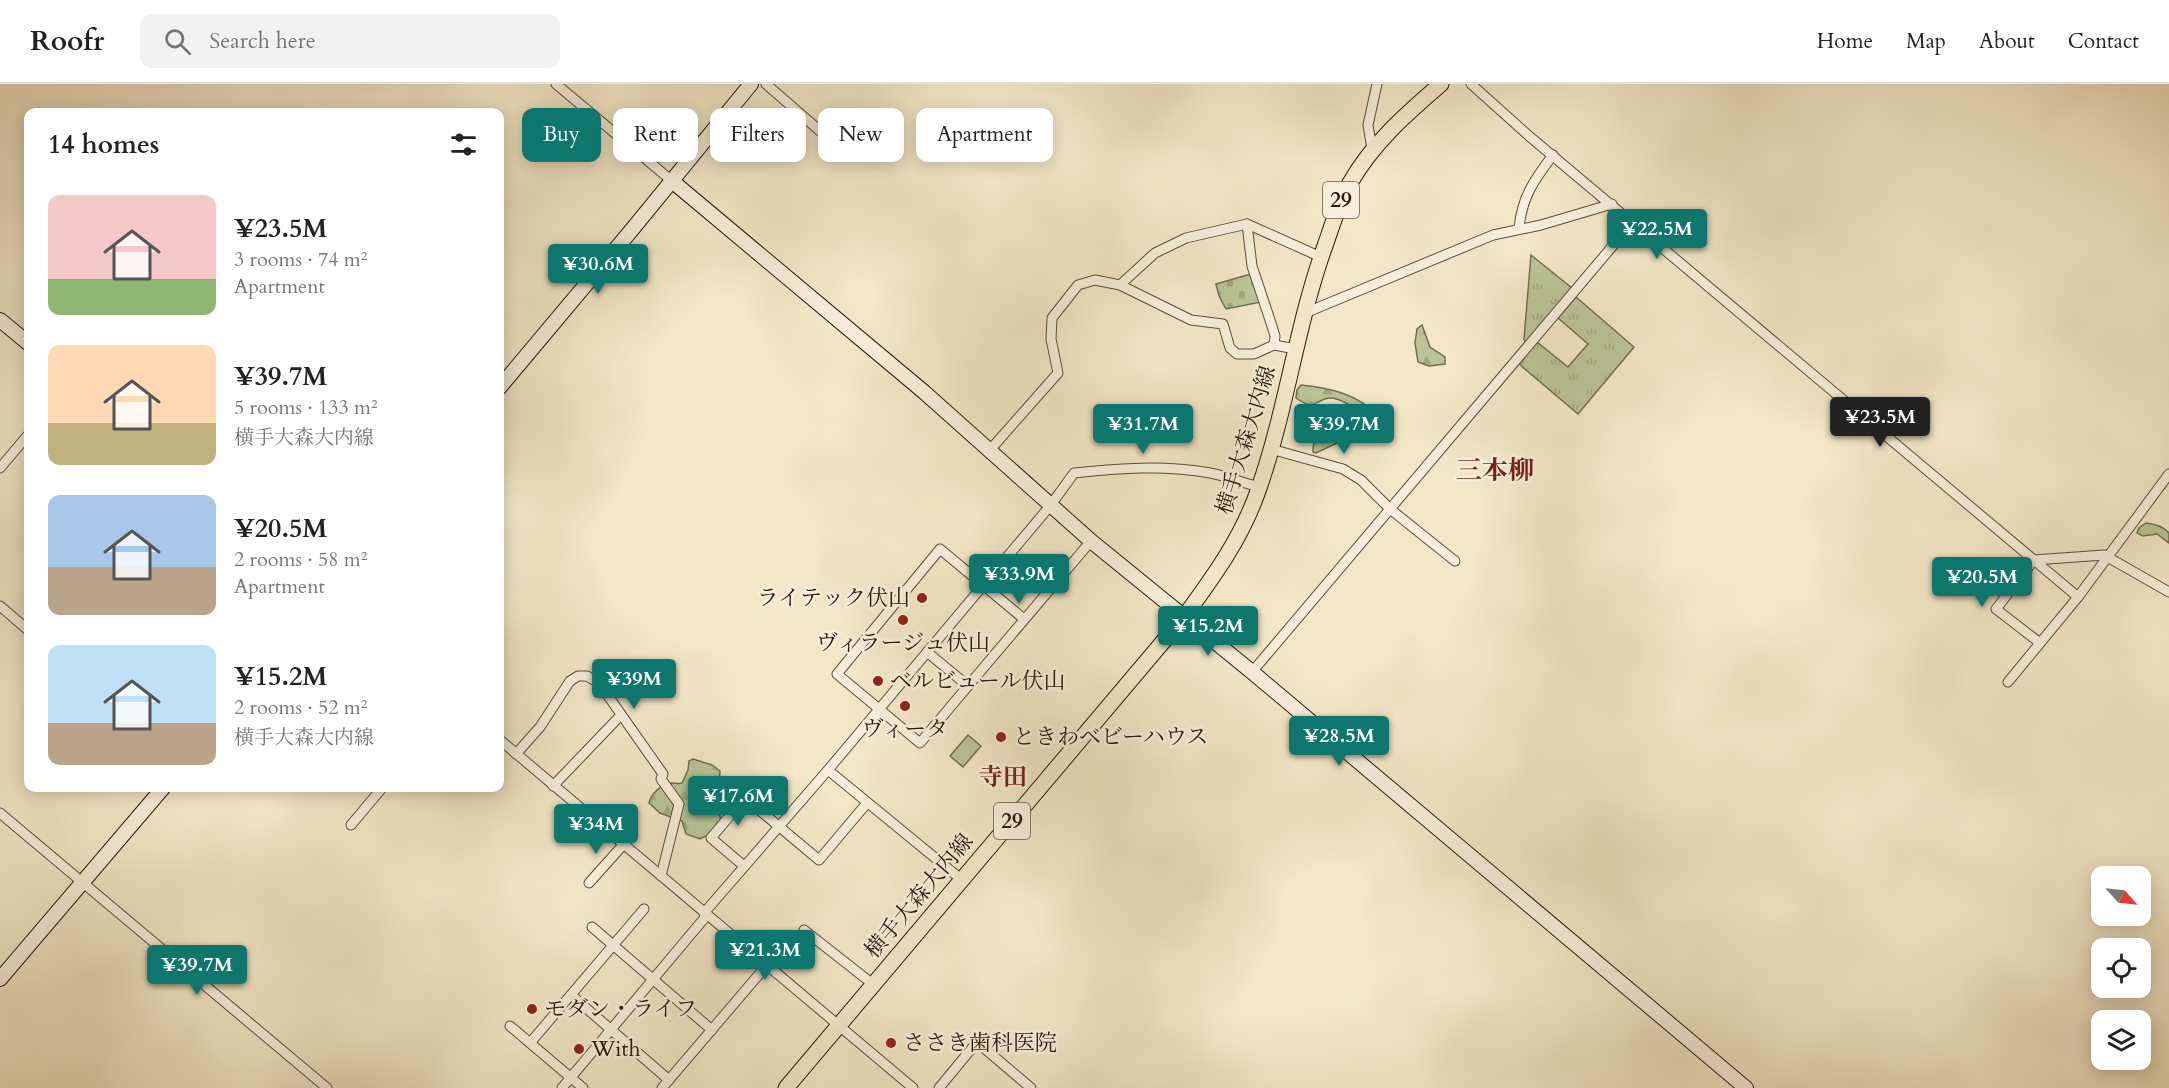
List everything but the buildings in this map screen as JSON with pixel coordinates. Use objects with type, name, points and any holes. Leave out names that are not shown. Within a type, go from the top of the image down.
[{"type":"main road","name":"横手大森大内線","points":[[786,1088],[1184,617],[1237,541],[1260,487],[1305,313],[1321,257],[1343,195],[1372,149],[1396,123],[1442,84]]},
{"type":"street","points":[[556,84],[990,450],[1091,541],[1252,672],[1746,1088]]},
{"type":"street","points":[[731,108],[751,84]]},
{"type":"street","points":[[766,84],[818,128]]},
{"type":"street","points":[[1372,149],[1368,124],[1377,84]]},
{"type":"street","points":[[1471,84],[2078,597]]},
{"type":"street","points":[[504,382],[710,134]]},
{"type":"street","points":[[1519,228],[1521,212],[1531,184],[1553,155]]},
{"type":"street","points":[[1305,313],[1493,235],[1541,225],[1612,204]]},
{"type":"street","points":[[1252,672],[1633,222]]},
{"type":"street","points":[[1120,285],[1155,253],[1186,238],[1247,224],[1321,257]]},
{"type":"street","points":[[1247,224],[1252,266],[1275,336],[1274,345]]},
{"type":"street","points":[[990,450],[1058,373],[1051,339],[1052,318],[1078,285],[1095,280],[1120,285],[1191,320],[1223,324],[1230,348],[1237,354],[1254,354],[1274,345],[1296,349]]},
{"type":"street","points":[[0,320],[24,341]]},
{"type":"street","points":[[0,468],[24,440]]},
{"type":"street","points":[[1271,449],[1343,469],[1362,480],[1390,508],[1455,561]]},
{"type":"street","points":[[562,1088],[653,980],[744,866],[828,770],[1050,506],[1074,473],[1128,468],[1212,474],[1260,487]]},
{"type":"street","points":[[2008,682],[2109,557],[2169,474]]},
{"type":"street","points":[[1024,619],[940,549],[837,674],[920,743],[1091,541]]},
{"type":"street","points":[[2040,643],[1996,609],[2034,560],[2104,555],[2169,592]]},
{"type":"street","points":[[0,606],[24,627]]},
{"type":"street","points":[[927,652],[968,686]]},
{"type":"street","points":[[516,754],[540,727],[570,681],[578,676],[587,676],[599,683],[663,774],[661,778],[679,804],[661,876]]},
{"type":"street","points":[[553,786],[621,715]]},
{"type":"street","points":[[504,744],[914,1088]]},
{"type":"street","points":[[828,770],[962,880]]},
{"type":"street","points":[[0,979],[160,792]]},
{"type":"street","points":[[351,825],[379,792]]},
{"type":"street","points":[[744,866],[711,838],[745,798],[819,860],[867,803]]},
{"type":"street","points":[[0,813],[327,1088]]},
{"type":"street","points":[[589,883],[623,845]]},
{"type":"street","points":[[530,1043],[644,909]]},
{"type":"street","points":[[592,927],[712,1030]]},
{"type":"street","points":[[804,930],[874,985]]},
{"type":"street","points":[[571,995],[611,1030],[666,1084],[767,965]]},
{"type":"street","points":[[510,1026],[583,1088]]},
{"type":"street","points":[[939,1088],[977,1042],[1031,1088]]},
{"type":"street","points":[[1012,1088],[1020,1079]]},
{"type":"green space","points":[[1531,255],[1572,288],[1526,343],[1524,339]]},
{"type":"green space","points":[[1251,274],[1261,302],[1226,309],[1216,284]]},
{"type":"green space","points":[[1576,297],[1634,347],[1578,414],[1519,364],[1537,342],[1568,367],[1588,344],[1558,318]]},
{"type":"green space","points":[[1422,325],[1430,347],[1445,357],[1445,364],[1429,366],[1418,362],[1415,343],[1417,329]]},
{"type":"green space","points":[[1301,385],[1333,390],[1353,398],[1371,409],[1378,417],[1378,422],[1336,399],[1326,399],[1312,405],[1303,402],[1296,398],[1297,390]]},
{"type":"green space","points":[[1333,423],[1347,423],[1376,430],[1378,437],[1369,442],[1339,442],[1316,453],[1313,452],[1318,436],[1327,426]]},
{"type":"green space","points":[[2146,523],[2159,526],[2167,531],[2169,543],[2157,534],[2143,536],[2137,533],[2139,528]]},
{"type":"green space","points":[[968,735],[981,746],[963,767],[950,756]]},
{"type":"green space","points":[[693,759],[712,765],[720,771],[718,806],[721,822],[710,834],[700,839],[686,834],[682,821],[660,813],[649,803],[661,787],[668,783],[682,783],[689,761]]},
{"type":"place","name":"ライテック伏山","points":[[922,598]]},
{"type":"place","name":"ヴィラージュ伏山","points":[[903,620]]},
{"type":"place","name":"ベルビュール伏山","points":[[878,681]]},
{"type":"place","name":"ヴィータ","points":[[905,706]]},
{"type":"place","name":"ときわベビーハウス","points":[[1001,737]]},
{"type":"place","name":"モダン・ライフ","points":[[532,1009]]},
{"type":"place","name":"ささき歯科医院","points":[[891,1043]]},
{"type":"place","name":"With","points":[[579,1049]]},
{"type":"district","name":"三本柳","points":[[1495,470]]},
{"type":"district","name":"寺田","points":[[1003,777]]}]
